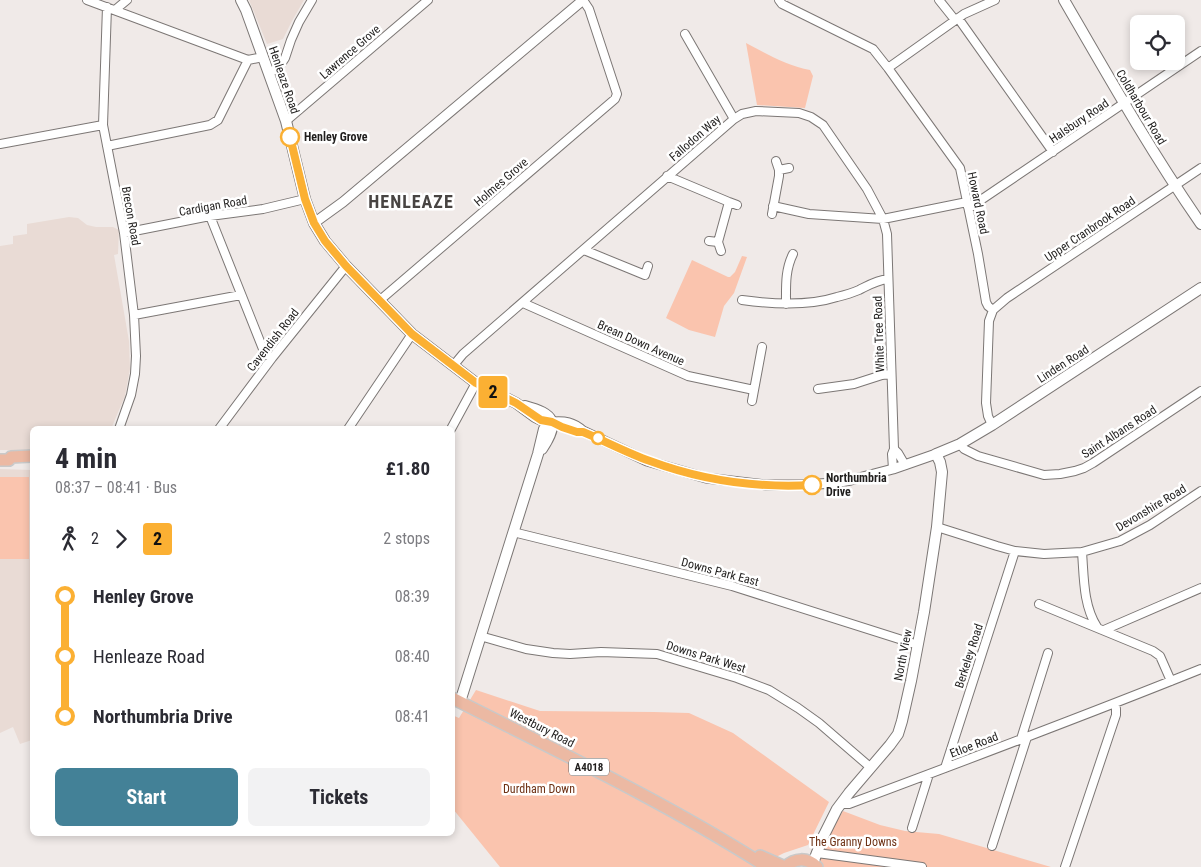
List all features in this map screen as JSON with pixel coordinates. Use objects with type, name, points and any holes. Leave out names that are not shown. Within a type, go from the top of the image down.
[{"type":"main road","name":"Henleaze Road","points":[[241,0],[270,73],[286,121],[305,199],[314,223],[325,241],[346,266],[412,334],[476,383],[516,403],[546,413],[552,422]]},
{"type":"main road","name":"Coldharbour Road","points":[[1064,0],[1174,186],[1201,224]]},
{"type":"main road","name":"Linden Road","points":[[936,454],[960,444],[992,425],[1201,288]]},
{"type":"main road","points":[[456,700],[480,636],[538,454],[552,432],[552,422]]},
{"type":"main road","name":"North View","points":[[813,861],[840,804],[890,745],[898,734],[902,721],[918,645],[937,527],[942,472],[936,454]]},
{"type":"main road","points":[[4,457],[30,456]]},
{"type":"main road","name":"Westbury Road","points":[[456,700],[612,778],[724,840],[768,867]]},
{"type":"main road","name":"Westbury Road","points":[[724,840],[785,867]]},
{"type":"main road","name":"A4018","points":[[785,867],[794,860],[813,861]]},
{"type":"street","points":[[87,0],[248,60],[263,57]]},
{"type":"street","points":[[111,9],[127,0]]},
{"type":"street","points":[[270,73],[285,58],[295,31],[312,0]]},
{"type":"street","name":"Lawrence Grove","points":[[286,121],[428,0]]},
{"type":"street","points":[[314,223],[583,0]]},
{"type":"street","name":"Holmes Grove","points":[[379,301],[615,100],[616,94],[592,18],[583,0]]},
{"type":"street","points":[[938,0],[957,19],[1052,152]]},
{"type":"street","points":[[888,68],[970,10],[995,0]]},
{"type":"street","name":"Howard Road","points":[[781,2],[873,49],[960,168],[986,302],[993,310]]},
{"type":"street","name":"Brecon Road","points":[[111,9],[103,125],[124,234],[134,315],[136,356],[131,396],[120,426]]},
{"type":"street","points":[[685,34],[734,119]]},
{"type":"street","name":"Halsbury Road","points":[[967,205],[972,206],[1201,51]]},
{"type":"street","points":[[107,146],[210,125],[218,120],[248,60]]},
{"type":"street","name":"Fallodon Way","points":[[453,366],[463,354],[667,176],[742,114],[756,111],[798,113],[811,117],[823,125],[867,189],[883,219]]},
{"type":"street","points":[[0,144],[103,125]]},
{"type":"street","points":[[776,161],[779,176],[773,210],[883,219],[967,205]]},
{"type":"street","points":[[779,170],[789,168]]},
{"type":"street","name":"Upper Cranbrook Road","points":[[993,310],[1007,298],[1201,168]]},
{"type":"street","points":[[667,176],[733,204],[718,242],[721,251]]},
{"type":"street","name":"Cardigan Road","points":[[124,234],[210,216],[262,209],[305,199]]},
{"type":"street","points":[[210,216],[265,354],[272,358]]},
{"type":"street","name":"White Tree Road","points":[[883,219],[887,234],[894,449],[892,454],[892,470]]},
{"type":"street","points":[[709,241],[718,242]]},
{"type":"street","points":[[584,250],[645,275],[648,266]]},
{"type":"street","points":[[780,257],[791,257],[786,278],[786,304]]},
{"type":"street","name":"Cavendish Road","points":[[221,426],[272,358],[346,266]]},
{"type":"street","points":[[742,300],[786,304],[835,298],[880,280],[888,279]]},
{"type":"street","points":[[134,315],[241,295]]},
{"type":"street","points":[[756,312],[757,302]]},
{"type":"street","name":"Brean Down Avenue","points":[[523,303],[688,376],[754,390]]},
{"type":"street","points":[[992,425],[988,416],[986,402],[989,320],[993,310]]},
{"type":"street","points":[[350,426],[412,334]]},
{"type":"street","points":[[752,401],[762,347]]},
{"type":"street","points":[[818,388],[854,384],[891,374]]},
{"type":"street","points":[[453,426],[476,383]]},
{"type":"street","name":"Saint Albans Road","points":[[960,444],[964,449],[978,456],[1044,475],[1075,471],[1093,463],[1201,392]]},
{"type":"street","points":[[552,422],[565,421],[583,432],[657,464],[706,478],[766,485],[801,485],[851,480],[892,470],[936,454]]},
{"type":"street","points":[[894,449],[905,465]]},
{"type":"street","name":"Devonshire Road","points":[[937,527],[1015,551],[1044,554],[1082,552],[1120,541],[1150,525],[1201,491]]},
{"type":"street","name":"Downs Park East","points":[[513,532],[732,586],[918,645]]},
{"type":"street","name":"Berkeley Road","points":[[945,768],[1015,551]]},
{"type":"street","points":[[1082,552],[1087,599],[1093,621],[1100,629]]},
{"type":"street","points":[[1100,629],[1201,588]]},
{"type":"street","points":[[1039,604],[1152,651],[1160,656],[1171,681]]},
{"type":"street","name":"Downs Park West","points":[[480,636],[526,649],[553,653],[657,654],[737,678],[769,690],[798,708],[819,723],[870,768]]},
{"type":"street","points":[[992,846],[1048,652]]},
{"type":"street","name":"Etloe Road","points":[[840,804],[849,804],[1201,669]]},
{"type":"street","points":[[1065,867],[1116,715],[1115,703]]},
{"type":"street","points":[[912,828],[929,774]]},
{"type":"street","points":[[813,861],[830,855],[922,867]]},
{"type":"shaded area","points":[[249,0],[304,0],[283,39],[267,44]]},
{"type":"shaded area","points":[[69,217],[78,218],[87,225],[113,227],[119,230],[118,254],[114,255],[129,341],[130,369],[125,396],[112,426],[30,426],[30,450],[0,450],[0,246],[13,244],[13,236],[27,234],[27,224]]},
{"type":"shaded area","points":[[0,469],[30,470],[30,741],[20,744],[13,727],[0,733]]},
{"type":"green space","points":[[746,43],[786,63],[810,70],[813,76],[805,108],[757,105]]},
{"type":"green space","points":[[742,256],[747,257],[734,293],[724,306],[715,337],[689,330],[666,318],[692,260],[730,277],[735,272]]},
{"type":"green space","points":[[0,477],[29,477],[29,559],[0,559]]},
{"type":"green space","name":"Durdham Down","points":[[476,690],[540,711],[689,713],[733,733],[829,802],[808,845],[776,857],[769,867],[500,867],[455,811],[455,716],[459,718]]},
{"type":"green space","name":"The Granny Downs","points":[[843,811],[880,825],[905,831],[939,834],[1051,867],[819,867],[815,856]]},
{"type":"bus line","name":"2","points":[[290,137],[305,199],[314,223],[325,241],[346,266],[412,334],[476,383],[516,403],[541,420],[552,422],[577,432],[583,432],[657,464],[706,478],[766,485],[812,485]]},
{"type":"place","name":"Henley Grove","points":[[290,137]]},
{"type":"place","name":"Northumbria Drive","points":[[812,485]]},
{"type":"district","name":"HENLEAZE","points":[[411,202]]}]
